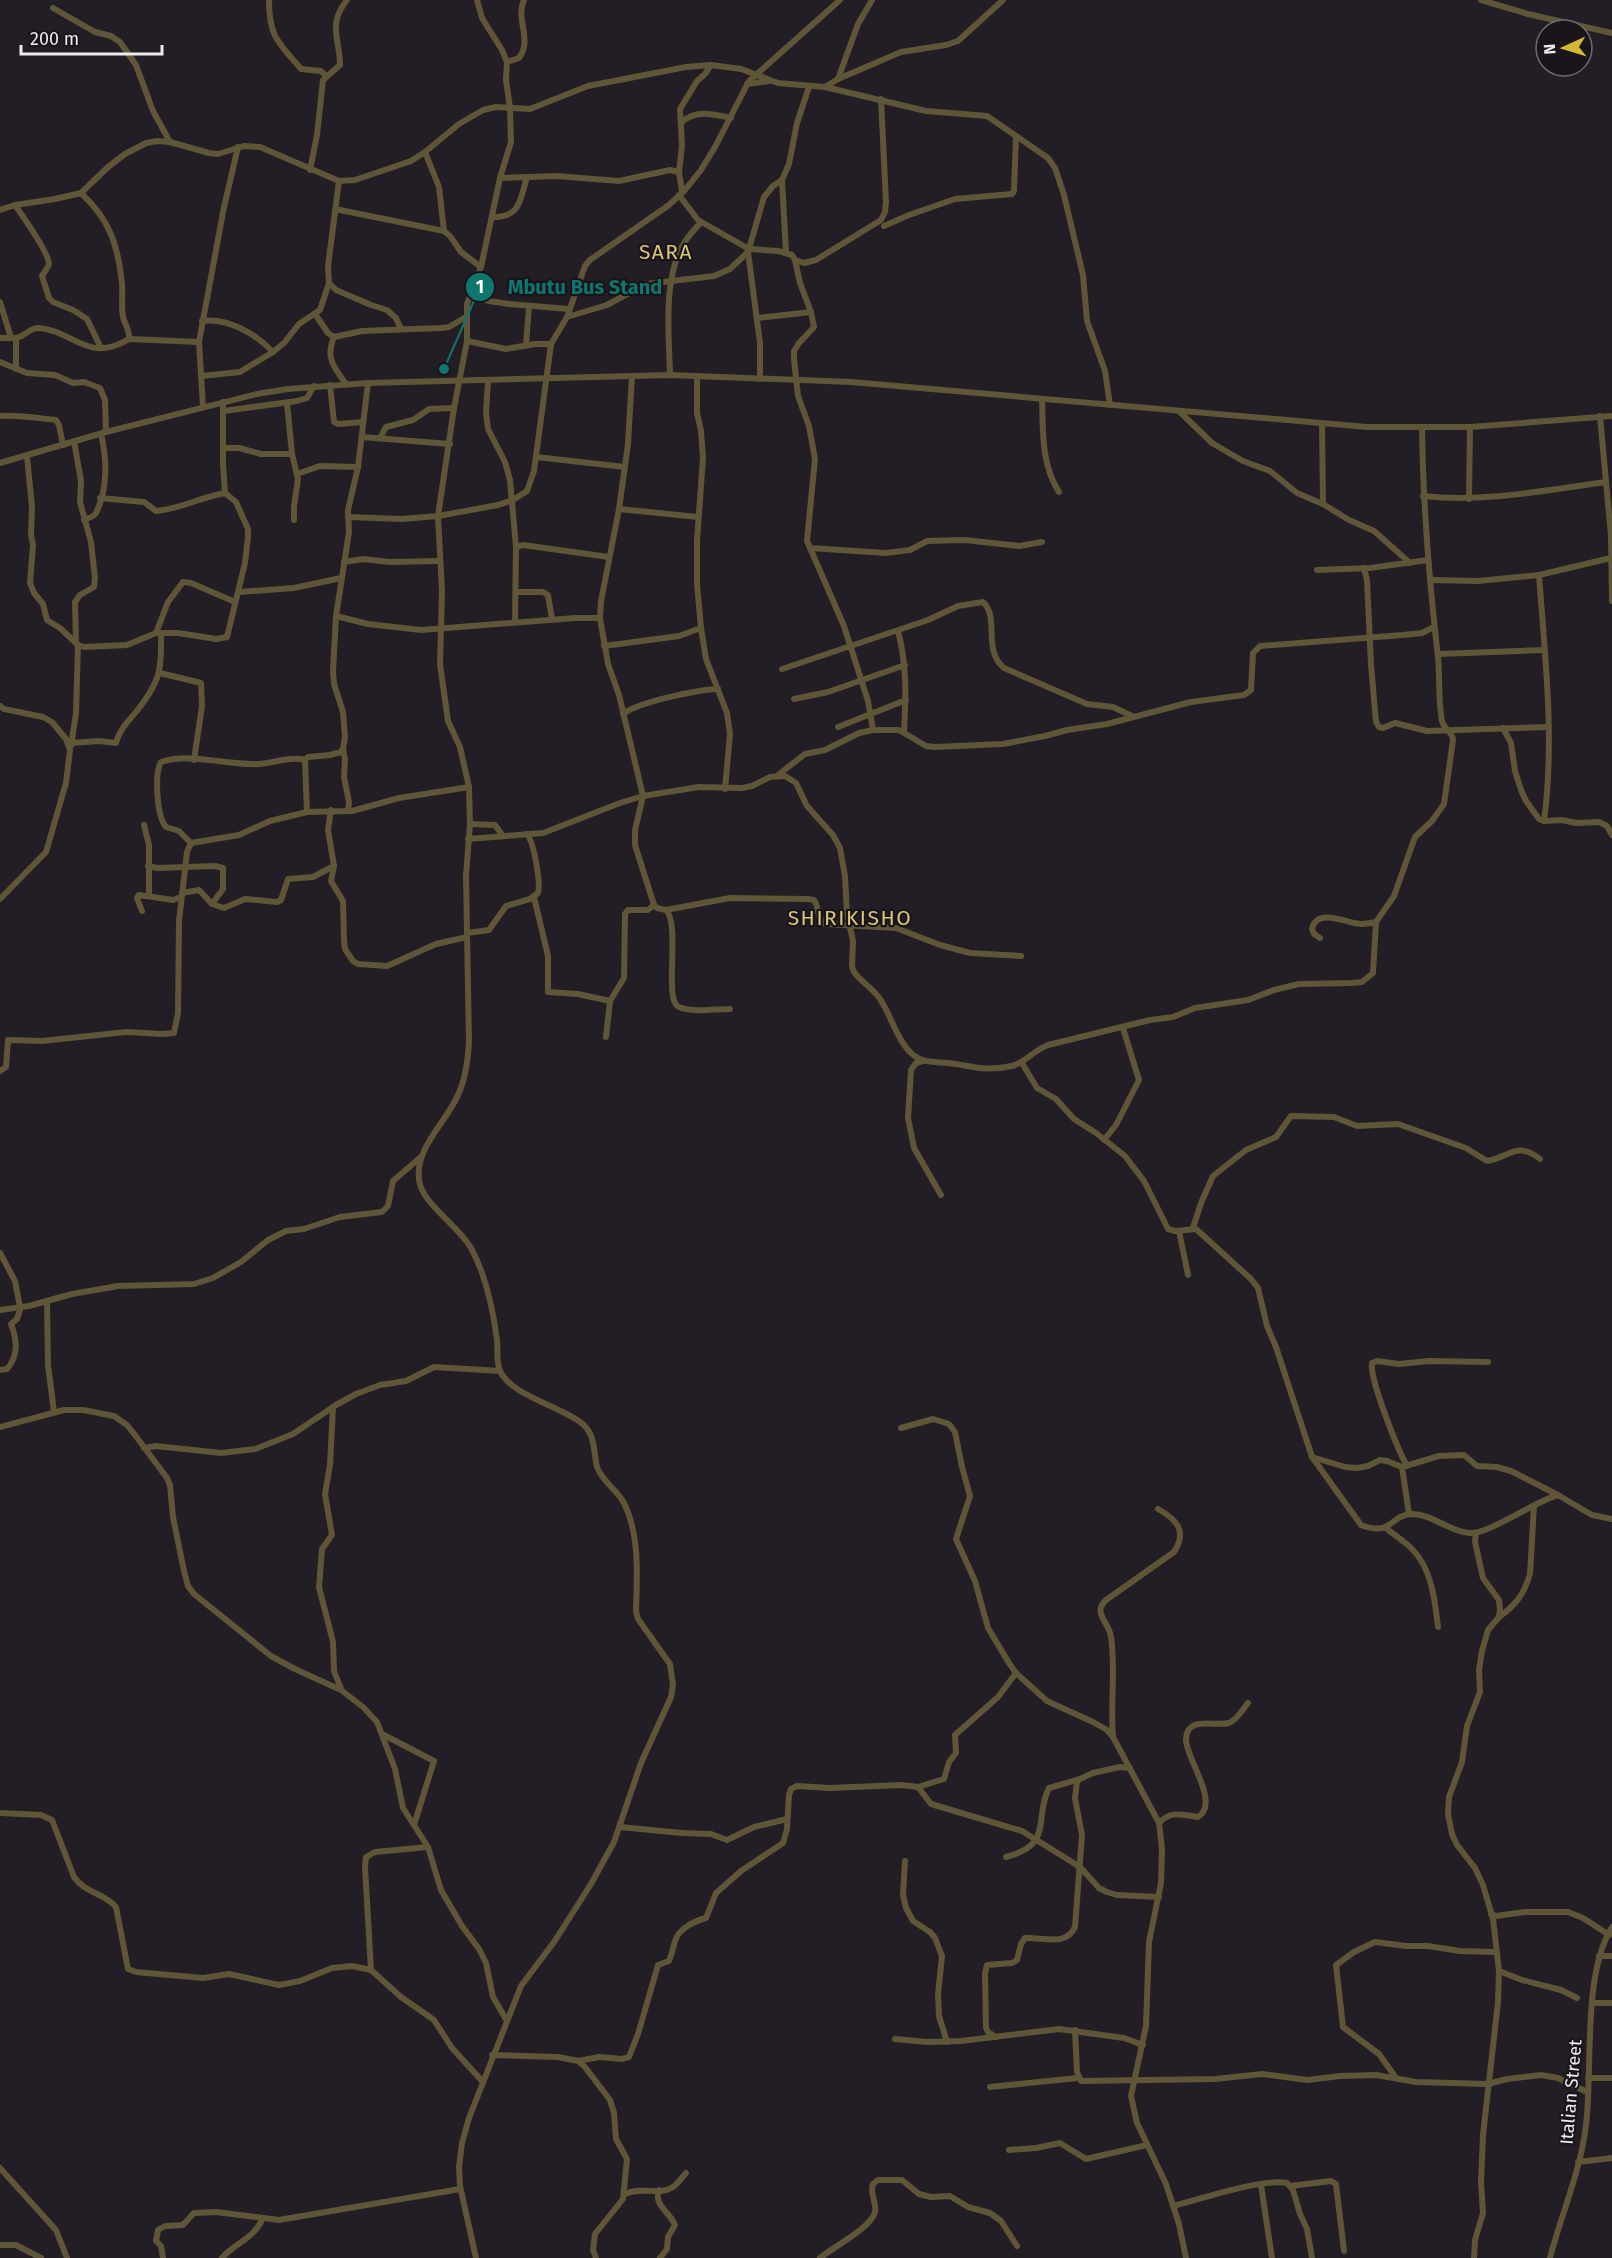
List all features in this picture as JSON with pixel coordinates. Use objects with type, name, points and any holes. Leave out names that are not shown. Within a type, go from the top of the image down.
[{"type":"street","points":[[269,0],[270,25],[274,35],[302,69],[321,71],[326,76]]},
{"type":"street","points":[[310,170],[317,135],[322,86],[326,76],[340,65],[335,31],[338,15],[347,0]]},
{"type":"street","points":[[0,1310],[118,1286],[194,1284],[213,1278],[241,1262],[268,1240],[286,1232],[304,1229],[340,1217],[382,1212],[388,1206],[393,1181],[422,1156],[460,1091],[467,1065],[469,1042],[466,876],[470,824],[469,787],[460,747],[446,713],[440,664],[442,591],[438,516],[466,341],[466,317],[470,295],[481,267],[500,178],[511,142],[506,80],[507,62],[482,18],[477,0]]},
{"type":"street","points":[[507,62],[519,58],[524,49],[525,36],[520,14],[524,0]]},
{"type":"street","points":[[838,79],[858,24],[872,0]]},
{"type":"street","points":[[825,87],[838,79],[901,52],[958,41],[1003,0]]},
{"type":"street","points":[[1481,0],[1528,14],[1612,33]]},
{"type":"street","points":[[348,517],[402,519],[480,510],[513,500],[530,487],[551,344],[567,316],[581,275],[590,260],[660,212],[681,193],[701,170],[754,74],[836,1]]},
{"type":"street","points":[[54,8],[94,32],[111,36],[120,42],[136,65],[153,111],[170,142]]},
{"type":"street","points":[[711,65],[697,81],[681,106],[682,145],[679,172],[681,193],[691,213],[701,222],[749,251],[786,252],[795,260],[804,262],[816,260],[881,220],[885,212],[881,99]]},
{"type":"street","points":[[0,210],[15,205],[55,200],[81,193],[108,167],[133,149],[152,142],[170,142],[218,154],[238,147],[260,147],[339,181],[355,180],[411,161],[425,153],[471,115],[483,110],[496,107],[530,109],[553,102],[588,86],[686,67],[711,65],[741,69],[770,81],[825,87],[926,111],[987,116],[1048,158],[1059,179],[1083,275],[1087,321],[1105,372],[1110,405]]},
{"type":"street","points":[[747,84],[770,81]]},
{"type":"street","points":[[786,252],[782,180],[789,164],[797,123],[809,87]]},
{"type":"street","points":[[681,123],[695,114],[714,114],[731,118]]},
{"type":"street","points":[[884,226],[949,201],[1013,193],[1016,136]]},
{"type":"street","points":[[203,407],[200,342],[202,321],[238,147]]},
{"type":"street","points":[[425,153],[439,187],[444,231]]},
{"type":"street","points":[[500,178],[556,176],[619,181],[670,170],[679,172]]},
{"type":"street","points":[[492,217],[506,216],[514,211],[520,201],[527,177]]},
{"type":"street","points":[[759,379],[760,343],[749,251],[764,197],[773,186],[782,180]]},
{"type":"street","points":[[201,376],[240,372],[273,352],[284,343],[299,324],[320,310],[329,283],[328,266],[339,181]]},
{"type":"street","points":[[81,193],[100,214],[113,234],[122,284],[123,318],[129,331],[129,339]]},
{"type":"street","points":[[15,205],[49,262],[42,276],[49,298],[87,319],[101,348]]},
{"type":"street","points":[[335,209],[444,231],[461,252],[481,267]]},
{"type":"street","points":[[670,375],[671,280],[674,267],[686,241],[701,222]]},
{"type":"street","points":[[567,316],[607,305],[646,284],[714,276],[730,269],[749,251]]},
{"type":"street","points":[[795,260],[814,327],[794,351],[795,381],[800,404],[809,426],[815,459],[812,504],[806,538],[821,576],[834,600],[851,647],[862,681],[873,730]]},
{"type":"street","points":[[329,283],[336,290],[387,310],[396,318],[401,329]]},
{"type":"street","points":[[470,295],[489,301],[569,309]]},
{"type":"street","points":[[0,302],[13,338],[16,369]]},
{"type":"street","points":[[526,345],[529,306]]},
{"type":"street","points":[[758,318],[811,312]]},
{"type":"street","points":[[315,315],[328,333],[334,337],[362,331],[444,328],[466,317]]},
{"type":"street","points":[[202,321],[214,320],[234,326],[265,344],[273,352]]},
{"type":"street","points":[[0,338],[13,338],[28,329],[39,328],[75,342],[101,348],[114,346],[129,339],[200,342]]},
{"type":"street","points":[[334,337],[330,347],[330,356],[346,384]]},
{"type":"street","points":[[466,341],[506,350],[526,345],[551,344]]},
{"type":"street","points":[[0,362],[35,374],[55,375],[73,383],[84,382],[100,388],[105,400],[105,476],[96,513],[84,520]]},
{"type":"street","points":[[0,461],[27,456],[74,441],[203,407],[288,389],[368,383],[547,378],[670,375],[851,382],[1367,427],[1470,427],[1612,416]]},
{"type":"street","points":[[632,376],[625,467],[600,618],[604,646],[643,796],[635,830],[635,845],[654,904],[657,908],[666,910],[730,898],[808,899],[814,900],[819,918],[825,924],[896,928],[940,945],[970,953],[1021,956]]},
{"type":"street","points":[[697,376],[697,413],[703,458],[696,563],[706,659],[727,713],[730,734],[725,789]]},
{"type":"street","points":[[488,381],[486,413],[488,429],[508,472],[513,500],[516,547],[515,622]]},
{"type":"street","points":[[348,811],[349,802],[344,777],[343,712],[333,675],[336,616],[368,383]]},
{"type":"street","points":[[224,411],[287,403],[307,398],[314,386]]},
{"type":"street","points":[[330,386],[334,422],[338,424],[363,422]]},
{"type":"street","points":[[1042,399],[1045,449],[1050,475],[1059,492]]},
{"type":"street","points":[[27,456],[32,507],[31,588],[43,604],[49,623],[60,628],[77,644],[84,647],[127,645],[158,633],[225,638],[239,592],[248,545],[248,529],[236,502],[225,493],[224,402]]},
{"type":"street","points":[[287,403],[292,454],[297,474],[294,520]]},
{"type":"street","points":[[380,438],[386,427],[407,422],[429,409],[454,408]]},
{"type":"street","points":[[1179,411],[1212,443],[1243,461],[1270,471],[1297,493],[1323,504],[1335,513],[1381,536],[1410,563]]},
{"type":"street","points":[[0,416],[27,416],[40,420],[56,420],[63,445]]},
{"type":"street","points":[[1600,416],[1612,601]]},
{"type":"street","points":[[1322,424],[1323,504]]},
{"type":"street","points":[[777,775],[792,779],[796,783],[807,806],[837,841],[842,855],[849,926],[853,941],[852,966],[854,972],[878,996],[903,1044],[915,1057],[923,1061],[981,1069],[1022,1063],[1041,1048],[1150,1020],[1173,1017],[1195,1008],[1248,1000],[1299,984],[1362,982],[1373,974],[1376,922],[1394,896],[1415,837],[1432,821],[1443,804],[1453,740],[1442,722],[1423,496],[1422,427]]},
{"type":"street","points":[[1469,499],[1470,427]]},
{"type":"street","points":[[362,437],[450,444]]},
{"type":"street","points":[[0,899],[46,852],[66,783],[76,713],[75,602],[80,595],[91,590],[95,584],[91,542],[80,502],[81,481],[74,441]]},
{"type":"street","points":[[223,448],[239,448],[261,454],[292,454]]},
{"type":"street","points":[[536,457],[625,467]]},
{"type":"street","points":[[297,474],[320,466],[358,467]]},
{"type":"street","points":[[1423,496],[1469,499],[1606,482]]},
{"type":"street","points":[[100,498],[144,502],[156,511],[182,507],[209,496],[225,493]]},
{"type":"street","points":[[619,510],[698,517]]},
{"type":"street","points":[[810,548],[886,553],[910,550],[927,541],[965,540],[1019,546],[1042,542]]},
{"type":"street","points":[[516,547],[523,545],[609,557]]},
{"type":"street","points":[[1431,580],[1478,580],[1539,575],[1611,558]]},
{"type":"street","points":[[344,562],[363,559],[390,562],[439,561]]},
{"type":"street","points":[[1317,570],[1364,568],[1428,560]]},
{"type":"street","points":[[1364,568],[1367,580],[1376,722],[1379,727],[1383,728],[1395,723],[1427,731],[1548,727]]},
{"type":"street","points":[[1539,575],[1548,727],[1548,788],[1544,821]]},
{"type":"street","points":[[239,592],[294,588],[341,578]]},
{"type":"street","points":[[70,747],[99,741],[116,743],[120,733],[160,673],[158,633],[168,602],[183,582],[191,583],[235,602]]},
{"type":"street","points":[[516,592],[543,592],[548,595],[552,620]]},
{"type":"street","points":[[782,669],[898,631],[958,606],[983,603],[988,610],[994,658],[1004,668],[1087,704],[1113,707],[1132,716]]},
{"type":"street","points":[[336,616],[368,624],[414,630],[600,618]]},
{"type":"street","points":[[468,839],[549,831],[643,796],[699,787],[725,789],[752,786],[777,775],[805,754],[825,750],[845,739],[873,730],[894,729],[904,732],[926,746],[977,747],[1107,724],[1191,702],[1247,694],[1252,687],[1253,653],[1257,647],[1422,633],[1434,627]]},
{"type":"street","points":[[604,646],[679,636],[701,628]]},
{"type":"street","points":[[898,631],[905,665],[904,732]]},
{"type":"street","points":[[1438,654],[1544,650]]},
{"type":"street","points":[[794,699],[828,692],[905,665]]},
{"type":"street","points":[[160,673],[201,683],[202,706],[194,760]]},
{"type":"street","points":[[622,714],[629,709],[706,689],[718,689]]},
{"type":"street","points":[[838,727],[906,700]]},
{"type":"street","points":[[621,705],[629,709]]},
{"type":"street","points":[[0,706],[4,709],[43,717],[52,722],[70,747]]},
{"type":"street","points":[[1503,729],[1511,743],[1515,771],[1526,801],[1539,819],[1576,823],[1599,822],[1607,826],[1612,835]]},
{"type":"street","points":[[191,843],[179,831],[166,827],[160,819],[158,773],[161,762],[169,759],[258,764],[294,758],[305,760],[308,757],[337,754],[343,749]]},
{"type":"street","points":[[305,760],[306,813]]},
{"type":"street","points":[[191,843],[239,835],[270,822],[306,813],[331,810],[348,811],[399,798],[469,787]]},
{"type":"street","points":[[331,810],[327,830],[334,866],[331,881],[343,901],[345,949],[358,964],[378,967],[392,964],[436,944],[489,930],[506,906],[534,897],[539,889],[532,844],[528,834]]},
{"type":"street","points":[[470,824],[495,825],[503,836]]},
{"type":"street","points":[[144,825],[149,845],[148,896]]},
{"type":"street","points":[[0,1071],[6,1067],[8,1040],[42,1041],[126,1032],[174,1033],[178,1013],[179,921],[187,852],[191,843]]},
{"type":"street","points":[[148,866],[223,868],[223,889],[212,904]]},
{"type":"street","points":[[142,911],[137,896],[172,900],[199,890],[212,904],[224,908],[245,899],[277,902],[281,900],[288,879],[313,877],[334,866]]},
{"type":"street","points":[[534,897],[548,957],[548,992],[578,994],[610,1002]]},
{"type":"street","points":[[606,1037],[610,1002],[624,978],[625,914],[628,910],[648,910],[654,904]]},
{"type":"street","points":[[666,910],[669,913],[671,924],[672,987],[675,1005],[689,1009],[730,1009]]},
{"type":"street","points":[[1320,938],[1314,934],[1312,929],[1314,922],[1319,918],[1341,919],[1361,924],[1376,922]]},
{"type":"street","points":[[1104,1140],[1116,1125],[1139,1080],[1123,1028]]},
{"type":"street","points":[[923,1061],[916,1064],[912,1070],[908,1118],[914,1148],[941,1195]]},
{"type":"street","points":[[1022,1063],[1037,1088],[1056,1099],[1074,1119],[1125,1156],[1137,1170],[1165,1225],[1171,1230],[1179,1231],[1193,1228]]},
{"type":"street","points":[[1193,1228],[1200,1203],[1213,1176],[1246,1150],[1276,1137],[1292,1116],[1334,1117],[1357,1126],[1398,1124],[1466,1148],[1487,1161],[1519,1150],[1540,1158]]},
{"type":"street","points":[[422,1156],[419,1177],[422,1191],[466,1240],[475,1257],[491,1307],[500,1371],[510,1384],[580,1422],[589,1432],[600,1472],[622,1501],[630,1519],[636,1550],[638,1619],[663,1653],[673,1674],[671,1696],[641,1763],[614,1842],[591,1884],[554,1942],[521,1986],[492,2055],[462,2143],[459,2167],[460,2188],[476,2258]]},
{"type":"street","points":[[1193,1228],[1258,1288],[1265,1320],[1312,1457],[1356,1520],[1368,1528],[1386,1528],[1409,1514],[1421,1515],[1458,1530],[1476,1533],[1558,1495]]},
{"type":"street","points":[[1179,1231],[1188,1275]]},
{"type":"street","points":[[0,1253],[15,1281],[20,1307],[17,1319],[10,1324],[16,1339],[13,1360],[7,1369],[0,1370]]},
{"type":"street","points":[[47,1301],[48,1365],[54,1412]]},
{"type":"street","points":[[1409,1514],[1404,1466],[1371,1371],[1372,1363],[1377,1361],[1399,1364],[1429,1361],[1488,1362]]},
{"type":"street","points":[[144,1448],[156,1446],[221,1453],[255,1449],[293,1434],[333,1407],[368,1389],[406,1381],[434,1367],[500,1371]]},
{"type":"street","points":[[333,1407],[330,1466],[325,1494],[332,1535],[322,1549],[318,1578],[325,1616],[333,1642],[334,1671],[341,1690]]},
{"type":"street","points":[[0,1427],[64,1410],[83,1410],[114,1416],[127,1425],[170,1485],[173,1517],[184,1571],[188,1586],[194,1594],[271,1656],[341,1690],[377,1722],[397,1777],[403,1808],[433,1856],[441,1890],[486,1963],[494,1998],[507,2021]]},
{"type":"street","points":[[901,1428],[933,1419],[949,1424],[955,1432],[970,1496],[956,1539],[975,1581],[988,1628],[1016,1673],[1047,1701],[1101,1726],[1113,1737],[1159,1823],[1162,1872],[1149,1942],[1149,1990],[1143,2045],[1131,2096],[1133,2108],[1147,2145],[1162,2174],[1173,2206],[1186,2258]]},
{"type":"street","points":[[1312,1457],[1351,1468],[1363,1467],[1384,1460],[1404,1466],[1439,1456],[1464,1455],[1478,1466],[1497,1467],[1511,1471],[1592,1515],[1612,1519]]},
{"type":"street","points":[[1474,2258],[1475,2240],[1483,2212],[1481,2182],[1499,1971],[1491,1914],[1479,1876],[1452,1834],[1448,1814],[1449,1797],[1462,1762],[1467,1726],[1480,1692],[1482,1651],[1488,1630],[1499,1617],[1517,1603],[1524,1592],[1530,1574],[1534,1506]]},
{"type":"street","points":[[1113,1737],[1110,1712],[1113,1665],[1111,1639],[1108,1627],[1099,1612],[1106,1600],[1174,1552],[1177,1547],[1180,1541],[1177,1524],[1174,1518],[1158,1509]]},
{"type":"street","points":[[1386,1528],[1413,1550],[1430,1581],[1434,1592],[1438,1628]]},
{"type":"street","points":[[1476,1533],[1475,1542],[1481,1572],[1485,1582],[1499,1600],[1499,1617]]},
{"type":"street","points":[[492,2055],[558,2057],[578,2061],[599,2057],[622,2060],[629,2057],[659,1963],[669,1960],[677,1937],[693,1922],[706,1918],[716,1893],[741,1871],[780,1846],[784,1839],[791,1790],[797,1786],[830,1788],[918,1786],[944,1779],[949,1762],[956,1753],[955,1735],[998,1697],[1016,1673]]},
{"type":"street","points":[[1159,1823],[1171,1815],[1182,1814],[1198,1817],[1202,1814],[1205,1796],[1187,1746],[1188,1731],[1192,1726],[1201,1723],[1225,1724],[1233,1721],[1248,1702]]},
{"type":"street","points":[[382,1734],[434,1761],[414,1825]]},
{"type":"street","points":[[1005,1857],[1020,1852],[1035,1839],[1042,1826],[1045,1798],[1049,1788],[1120,1767],[1130,1768]]},
{"type":"street","points":[[996,2037],[986,2028],[986,1968],[990,1964],[1012,1963],[1017,1960],[1025,1938],[1062,1940],[1070,1936],[1077,1919],[1083,1835],[1075,1798],[1080,1779]]},
{"type":"street","points":[[918,1786],[931,1804],[1009,1826],[1035,1839],[1080,1867],[1099,1888],[1107,1892],[1117,1895],[1159,1897]]},
{"type":"street","points":[[0,1814],[41,1815],[52,1820],[74,1877],[80,1885],[110,1900],[116,1907],[128,1969],[136,1972],[203,1978],[229,1974],[279,1985],[300,1981],[332,1968],[352,1966],[371,1970],[401,1997],[434,2020],[452,2048],[483,2082]]},
{"type":"street","points":[[620,1827],[711,1834],[727,1840],[754,1827],[787,1819]]},
{"type":"street","points":[[371,1970],[364,1867],[366,1857],[375,1852],[428,1847]]},
{"type":"street","points":[[905,1861],[903,1895],[909,1915],[917,1925],[930,1932],[942,1956],[938,1994],[939,2016],[947,2042]]},
{"type":"street","points":[[1491,1914],[1496,1916],[1525,1912],[1568,1912],[1583,1918],[1610,1935]]},
{"type":"street","name":"Italian Street","points":[[1550,2258],[1586,2126],[1592,2003],[1599,1956],[1612,1927]]},
{"type":"street","points":[[1396,2078],[1379,2054],[1343,2027],[1336,1965],[1354,1952],[1375,1942],[1460,1951],[1497,1952]]},
{"type":"street","points":[[1599,1956],[1612,1956]]},
{"type":"street","points":[[1499,1971],[1522,1980],[1562,1990],[1577,1998]]},
{"type":"street","points":[[1592,2003],[1612,2003]]},
{"type":"street","points":[[895,2038],[947,2042],[1042,2029],[1075,2030],[1124,2038],[1143,2045]]},
{"type":"street","points":[[1075,2030],[1078,2078]]},
{"type":"street","points":[[578,2061],[594,2077],[613,2107],[616,2139],[627,2158],[625,2194],[615,2211],[595,2234],[594,2257]]},
{"type":"street","points":[[990,2087],[1078,2078],[1086,2081],[1215,2079],[1262,2074],[1307,2080],[1354,2075],[1384,2076],[1416,2082],[1488,2084],[1507,2079],[1550,2075],[1587,2092]]},
{"type":"street","points":[[1588,2078],[1612,2078]]},
{"type":"street","points":[[1009,2150],[1060,2143],[1086,2159],[1147,2145]]},
{"type":"street","points":[[1578,2162],[1612,2158]]},
{"type":"street","points":[[0,2168],[56,2230],[68,2258]]},
{"type":"street","points":[[625,2194],[635,2189],[671,2188],[686,2173]]},
{"type":"street","points":[[820,2258],[872,2218],[875,2205],[871,2190],[873,2184],[878,2180],[897,2179],[906,2182],[919,2194],[950,2196],[968,2207],[995,2216],[1008,2229],[1017,2246]]},
{"type":"street","points":[[1290,2186],[1298,2183],[1331,2181],[1336,2184],[1344,2251]]},
{"type":"street","points":[[1173,2206],[1245,2187],[1284,2182],[1290,2186],[1307,2229],[1312,2258]]},
{"type":"street","points":[[1261,2185],[1272,2258]]},
{"type":"street","points":[[163,2258],[156,2241],[158,2230],[165,2226],[183,2224],[194,2213],[216,2212],[279,2220],[460,2188]]},
{"type":"street","points":[[659,2190],[658,2202],[675,2225],[668,2237],[667,2249],[660,2258]]},
{"type":"street","points":[[222,2258],[230,2248],[244,2242],[252,2235],[263,2218]]},
{"type":"street","points":[[0,2245],[16,2245],[41,2258]]},
{"type":"place","name":"Mbutu Bus Stand","points":[[444,369]]},
{"type":"district","name":"SARA","points":[[666,252]]},
{"type":"district","name":"SHIRIKISHO","points":[[850,918]]}]
